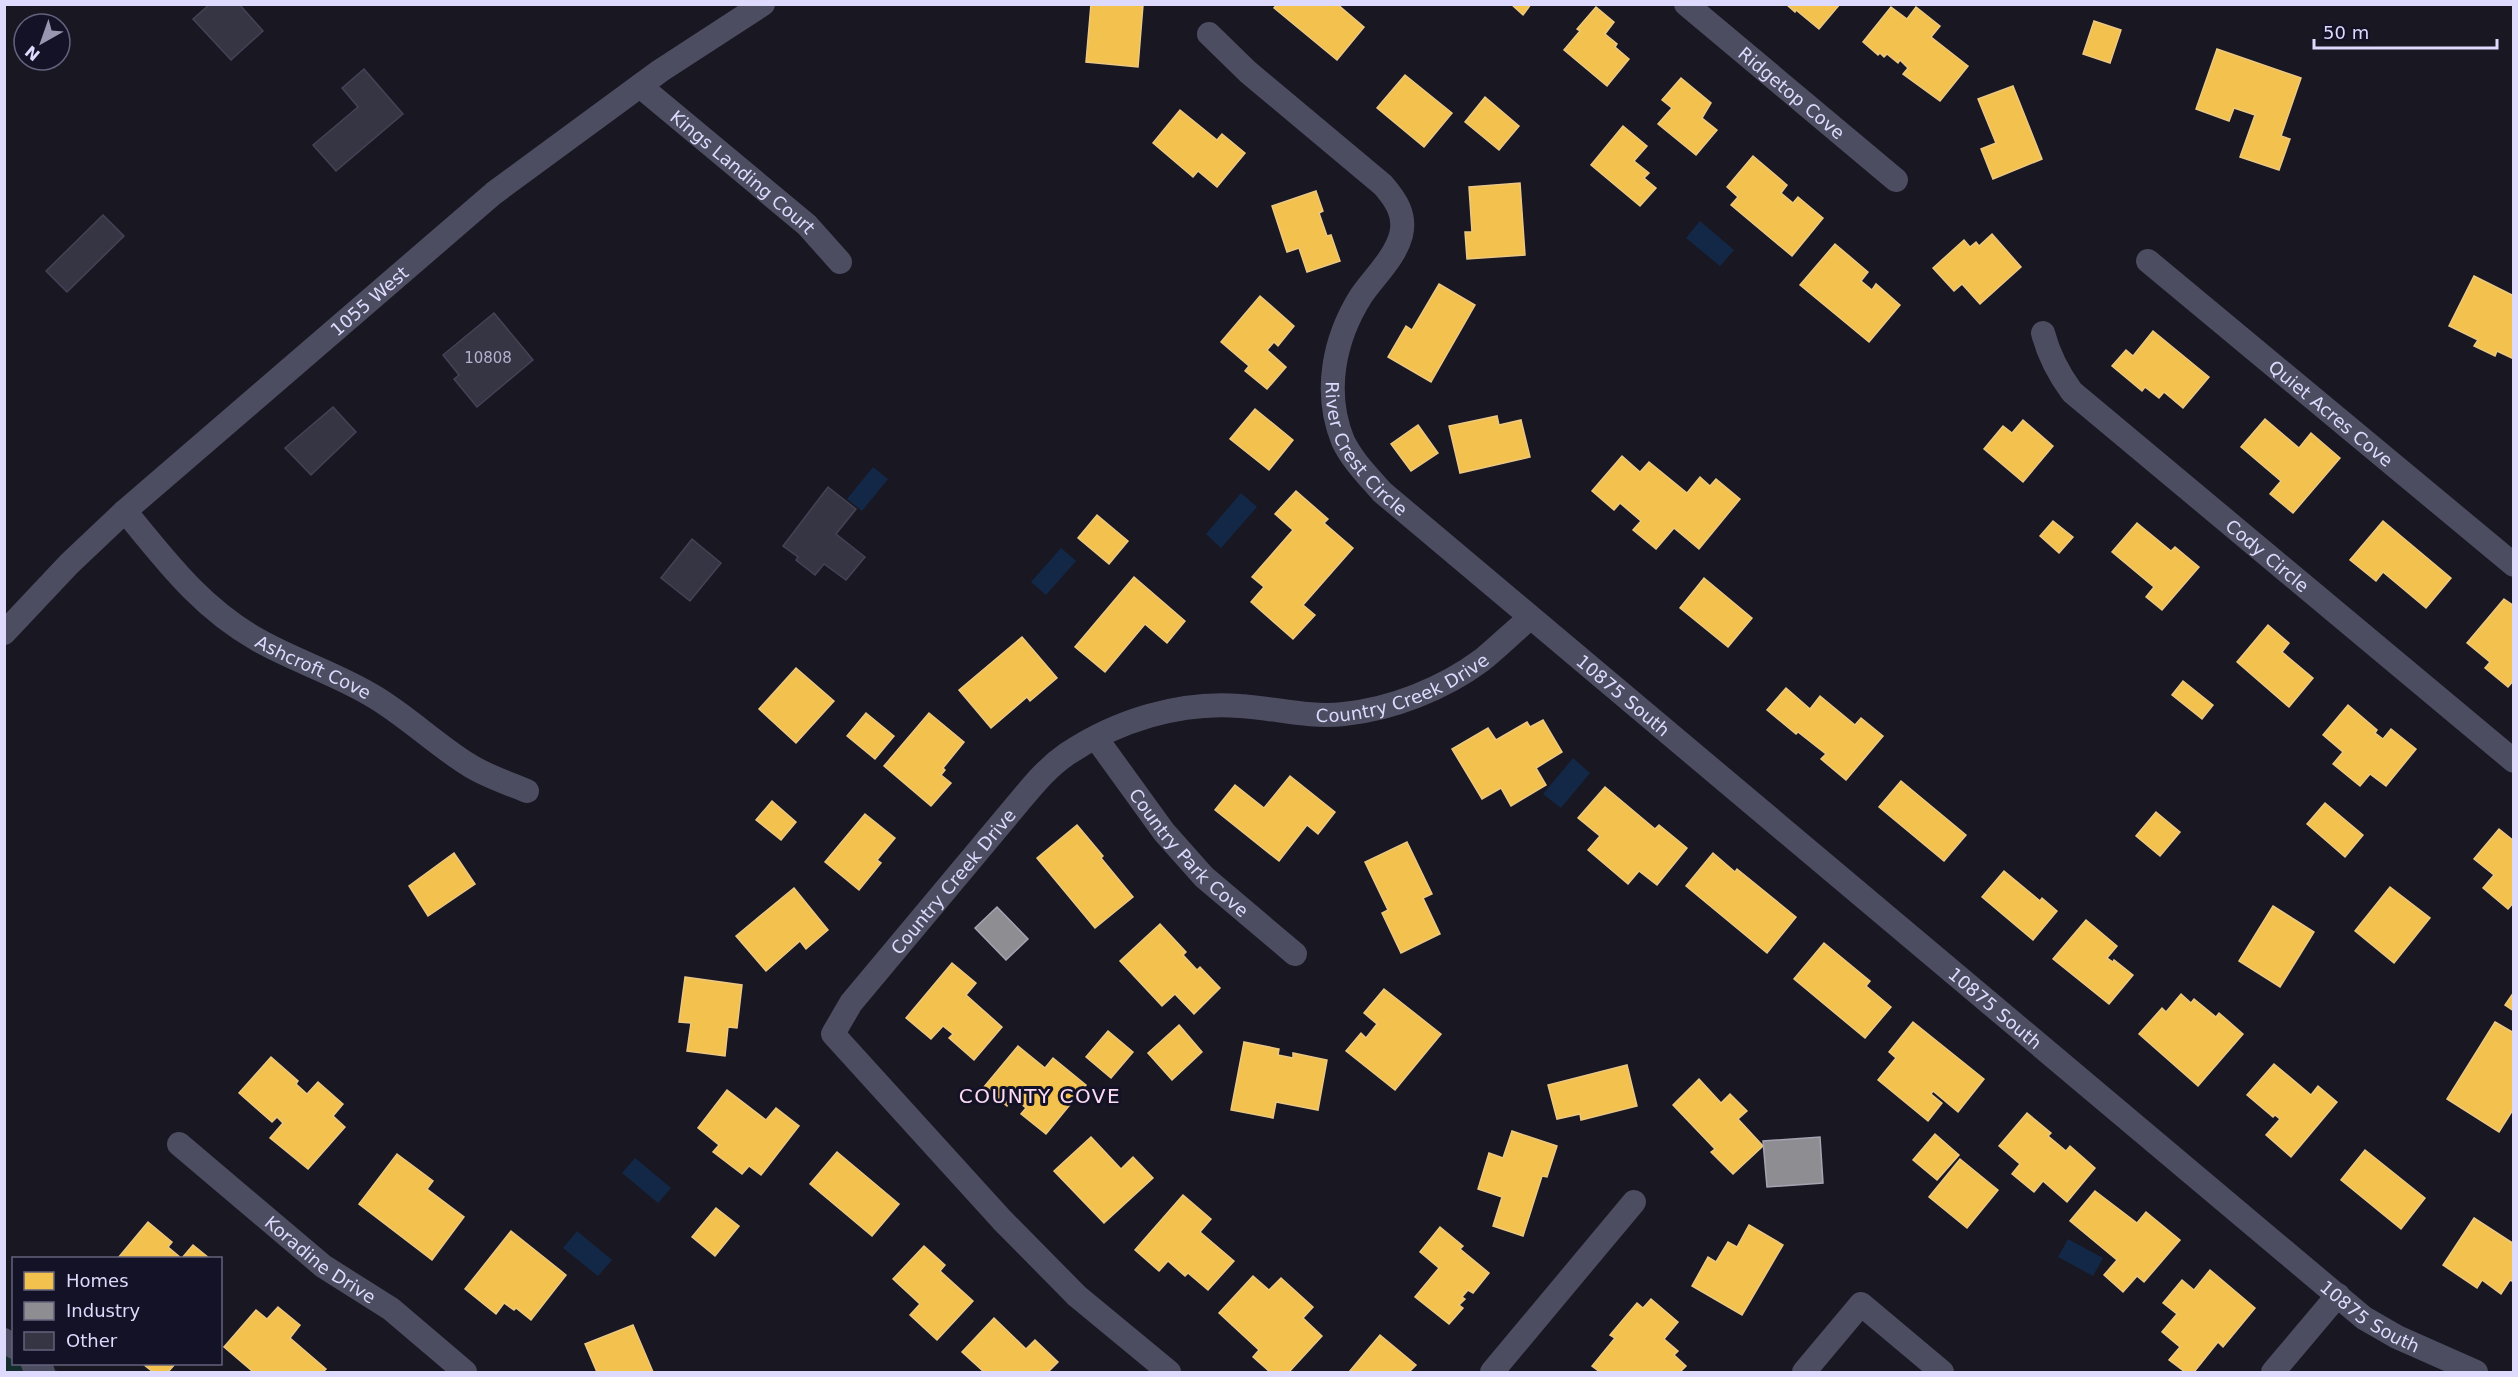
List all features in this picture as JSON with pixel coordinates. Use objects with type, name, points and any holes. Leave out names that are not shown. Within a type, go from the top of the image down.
[{"type":"street","name":"1055 West","points":[[4,633],[69,564],[125,511],[494,193],[640,86],[763,4]]},
{"type":"street","name":"Ridgetop Cove","points":[[1686,4],[1896,180]]},
{"type":"street","name":"River Crest Circle","points":[[1209,34],[1248,72],[1383,186],[1399,207],[1402,220],[1397,245],[1346,321],[1336,350],[1332,381],[1335,411],[1343,441],[1360,468],[1382,492],[1530,618]]},
{"type":"street","name":"Kings Landing Court","points":[[640,86],[807,225],[840,262]]},
{"type":"street","name":"Quiet Acres Cove","points":[[2148,261],[2514,565]]},
{"type":"street","name":"Cody Circle","points":[[2043,333],[2054,364],[2072,392],[2514,761]]},
{"type":"street","name":"Ashcroft Cove","points":[[125,511],[185,584],[219,615],[257,640],[371,694],[405,716],[471,766],[527,791]]},
{"type":"street","name":"Country Creek Drive","points":[[1169,1372],[1077,1296],[1002,1220],[833,1035],[851,1003],[1041,776],[1067,754],[1133,721],[1205,705],[1238,705],[1308,714],[1343,714],[1413,698],[1447,682],[1481,660],[1530,618]]},
{"type":"street","name":"10875 South","points":[[1530,618],[2364,1318],[2397,1337],[2476,1372]]},
{"type":"street","name":"Country Park Cove","points":[[1096,738],[1170,840],[1204,877],[1295,954]]},
{"type":"street","name":"Koradine Drive","points":[[179,1144],[323,1266],[391,1310],[465,1372]]},
{"type":"street","points":[[1492,1372],[1634,1202]]},
{"type":"street","points":[[2273,1372],[2338,1295]]},
{"type":"street","points":[[1804,1372],[1861,1304],[1942,1372]]},
{"type":"green space","points":[[4,1326],[12,1333],[12,1365],[49,1365],[59,1372],[5,1372]]},
{"type":"water","points":[[1700,221],[1734,250],[1720,266],[1686,238]]},
{"type":"water","points":[[873,467],[888,479],[862,511],[847,499]]},
{"type":"water","points":[[1241,493],[1257,507],[1221,548],[1206,534]]},
{"type":"water","points":[[1061,548],[1076,561],[1046,595],[1031,582]]},
{"type":"water","points":[[1573,758],[1590,773],[1561,808],[1543,794]]},
{"type":"water","points":[[635,1158],[671,1188],[658,1203],[622,1173]]},
{"type":"water","points":[[577,1231],[612,1260],[598,1276],[563,1248]]},
{"type":"water","points":[[2068,1239],[2103,1258],[2093,1276],[2058,1257]]},
{"type":"building: Homes","points":[[1091,4],[1143,5],[1138,67],[1086,62]]},
{"type":"building: Homes","points":[[1277,4],[1337,4],[1364,27],[1337,60],[1274,8]]},
{"type":"building: Homes","points":[[1511,4],[1531,4],[1523,15]]},
{"type":"building: Homes","points":[[1786,4],[1840,4],[1819,29]]},
{"type":"building: Homes","points":[[1596,7],[1614,22],[1605,34],[1629,59],[1607,86],[1564,50],[1580,31],[1577,29]]},
{"type":"building: Homes","points":[[1891,7],[1907,19],[1916,7],[1940,26],[1931,37],[1968,66],[1940,101],[1903,74],[1908,68],[1900,60],[1898,63],[1887,54],[1884,57],[1880,53],[1878,55],[1863,42]]},
{"type":"building: Homes","points":[[2094,21],[2121,30],[2110,63],[2083,54]]},
{"type":"building: Homes","points":[[2217,49],[2301,78],[2281,136],[2290,139],[2279,170],[2240,157],[2255,115],[2234,108],[2229,121],[2196,109]]},
{"type":"building: Homes","points":[[1405,75],[1452,113],[1424,147],[1377,108]]},
{"type":"building: Homes","points":[[1681,78],[1711,103],[1702,118],[1717,130],[1696,155],[1658,124],[1672,108],[1662,100]]},
{"type":"building: Homes","points":[[2013,86],[2042,159],[1993,179],[1981,149],[1996,143],[1978,99]]},
{"type":"building: Homes","points":[[1485,97],[1519,126],[1499,150],[1465,122]]},
{"type":"building: Homes","points":[[1180,110],[1217,140],[1222,134],[1245,153],[1217,187],[1198,171],[1193,177],[1153,143]]},
{"type":"building: Homes","points":[[1623,126],[1647,146],[1634,161],[1649,173],[1644,178],[1656,188],[1640,206],[1591,165]]},
{"type":"building: Homes","points":[[1753,156],[1787,185],[1781,193],[1793,203],[1798,197],[1823,218],[1792,256],[1731,205],[1738,197],[1727,187]]},
{"type":"building: Homes","points":[[1520,183],[1525,255],[1467,259],[1465,232],[1472,232],[1469,187]]},
{"type":"building: Homes","points":[[1316,191],[1323,211],[1319,213],[1327,236],[1331,235],[1340,261],[1307,272],[1299,248],[1287,252],[1272,206]]},
{"type":"building: Homes","points":[[1992,234],[2021,267],[1980,304],[1962,284],[1954,291],[1933,268],[1964,240],[1970,247],[1976,242],[1979,246]]},
{"type":"building: Homes","points":[[1835,244],[1868,272],[1861,281],[1872,290],[1876,284],[1900,305],[1869,342],[1800,285]]},
{"type":"building: Homes","points":[[2474,276],[2514,296],[2514,359],[2497,351],[2495,356],[2474,346],[2478,340],[2449,326]]},
{"type":"building: Homes","points":[[1439,284],[1475,305],[1431,382],[1388,357],[1406,326],[1412,330]]},
{"type":"building: Homes","points":[[1260,296],[1294,326],[1278,346],[1274,342],[1267,350],[1286,367],[1267,389],[1245,371],[1249,366],[1221,342]]},
{"type":"building: Homes","points":[[2153,331],[2209,377],[2183,408],[2164,392],[2159,398],[2145,387],[2142,391],[2112,366],[2126,350],[2133,356]]},
{"type":"building: Homes","points":[[1255,409],[1293,440],[1269,470],[1230,439]]},
{"type":"building: Homes","points":[[1497,416],[1499,425],[1521,420],[1530,457],[1460,473],[1449,426]]},
{"type":"building: Homes","points":[[2265,419],[2299,448],[2311,433],[2340,458],[2293,513],[2270,494],[2281,481],[2241,447]]},
{"type":"building: Homes","points":[[2023,420],[2053,446],[2023,482],[1984,449],[2003,426],[2012,433]]},
{"type":"building: Homes","points":[[1418,425],[1438,453],[1411,471],[1391,444]]},
{"type":"building: Homes","points":[[1622,456],[1640,472],[1649,462],[1687,493],[1700,477],[1710,486],[1716,479],[1740,499],[1699,549],[1674,528],[1656,549],[1633,530],[1641,521],[1620,503],[1614,510],[1592,491]]},
{"type":"building: Homes","points":[[1296,491],[1328,519],[1324,523],[1353,548],[1303,605],[1315,615],[1293,639],[1251,602],[1264,587],[1252,577],[1293,530],[1275,514]]},
{"type":"building: Homes","points":[[1097,515],[1128,541],[1109,564],[1078,538]]},
{"type":"building: Homes","points":[[2053,521],[2073,537],[2059,553],[2040,536]]},
{"type":"building: Homes","points":[[2383,521],[2451,578],[2426,608],[2383,572],[2376,581],[2350,560]]},
{"type":"building: Homes","points":[[2137,523],[2171,551],[2175,547],[2199,567],[2162,610],[2146,597],[2154,587],[2112,552]]},
{"type":"building: Homes","points":[[1134,577],[1185,621],[1167,643],[1145,624],[1105,672],[1075,647]]},
{"type":"building: Homes","points":[[1704,578],[1752,618],[1728,647],[1680,608]]},
{"type":"building: Homes","points":[[2504,599],[2514,606],[2514,680],[2508,687],[2485,668],[2490,662],[2467,643]]},
{"type":"building: Homes","points":[[2268,625],[2289,643],[2282,652],[2313,678],[2289,707],[2237,662]]},
{"type":"building: Homes","points":[[1022,637],[1057,678],[1030,701],[1027,697],[991,728],[959,690]]},
{"type":"building: Homes","points":[[796,668],[834,701],[796,743],[759,709]]},
{"type":"building: Homes","points":[[2183,681],[2213,705],[2202,719],[2172,695]]},
{"type":"building: Homes","points":[[1786,688],[1810,709],[1820,696],[1855,725],[1861,718],[1883,736],[1846,780],[1821,759],[1826,754],[1798,732],[1796,734],[1767,710]]},
{"type":"building: Homes","points":[[2348,705],[2377,730],[2375,733],[2383,739],[2391,729],[2416,749],[2386,786],[2370,774],[2360,786],[2333,764],[2343,752],[2323,735]]},
{"type":"building: Homes","points":[[866,713],[894,736],[875,759],[847,736]]},
{"type":"building: Homes","points":[[929,713],[964,742],[943,768],[945,770],[941,775],[951,783],[931,806],[884,766]]},
{"type":"building: Homes","points":[[1543,720],[1562,752],[1536,768],[1546,785],[1511,806],[1501,788],[1482,799],[1452,749],[1488,728],[1496,740],[1527,722],[1530,727]]},
{"type":"building: Homes","points":[[1290,776],[1335,812],[1318,834],[1307,825],[1279,861],[1215,810],[1235,785],[1264,808]]},
{"type":"building: Homes","points":[[1901,781],[1966,835],[1944,861],[1879,807]]},
{"type":"building: Homes","points":[[1605,787],[1655,829],[1659,825],[1687,848],[1657,885],[1639,871],[1628,884],[1588,850],[1600,836],[1578,818]]},
{"type":"building: Homes","points":[[772,801],[796,822],[781,840],[756,820]]},
{"type":"building: Homes","points":[[2325,803],[2363,835],[2345,857],[2307,824]]},
{"type":"building: Homes","points":[[2156,812],[2180,832],[2160,856],[2136,836]]},
{"type":"building: Homes","points":[[865,814],[895,838],[877,860],[881,863],[859,890],[825,862]]},
{"type":"building: Homes","points":[[1077,825],[1133,897],[1095,928],[1037,858]]},
{"type":"building: Homes","points":[[2499,829],[2514,841],[2514,902],[2508,909],[2483,888],[2494,875],[2474,859]]},
{"type":"building: Homes","points":[[1407,842],[1432,894],[1423,898],[1440,934],[1401,953],[1382,913],[1388,910],[1365,862]]},
{"type":"building: Homes","points":[[454,853],[475,884],[428,916],[409,886]]},
{"type":"building: Homes","points":[[1713,853],[1735,872],[1737,869],[1796,917],[1767,953],[1686,886]]},
{"type":"building: Homes","points":[[2004,871],[2040,901],[2042,898],[2057,911],[2033,940],[1982,897]]},
{"type":"building: Homes","points":[[2390,887],[2430,918],[2394,963],[2355,931]]},
{"type":"building: Homes","points":[[794,888],[828,930],[806,949],[800,941],[766,971],[736,936]]},
{"type":"building: Homes","points":[[2273,906],[2314,932],[2280,987],[2239,961]]},
{"type":"building: Homes","points":[[2086,920],[2117,946],[2107,958],[2113,962],[2114,960],[2133,975],[2109,1004],[2053,959]]},
{"type":"building: Homes","points":[[1160,924],[1186,952],[1183,955],[1197,970],[1200,967],[1220,988],[1194,1014],[1175,994],[1162,1006],[1120,961]]},
{"type":"building: Homes","points":[[1824,943],[1870,981],[1866,986],[1891,1007],[1865,1038],[1794,979]]},
{"type":"building: Homes","points":[[952,963],[976,983],[966,995],[1002,1027],[974,1060],[949,1038],[953,1034],[943,1026],[931,1039],[906,1018]]},
{"type":"building: Homes","points":[[685,977],[742,985],[737,1028],[728,1027],[725,1056],[687,1051],[691,1023],[679,1022]]},
{"type":"building: Homes","points":[[1384,989],[1441,1034],[1395,1090],[1346,1051],[1361,1033],[1366,1038],[1377,1024],[1364,1013]]},
{"type":"building: Homes","points":[[2514,992],[2514,1011],[2505,1005]]},
{"type":"building: Homes","points":[[2181,994],[2191,1003],[2194,999],[2216,1017],[2219,1013],[2243,1034],[2198,1086],[2139,1034],[2162,1008],[2166,1012]]},
{"type":"building: Homes","points":[[1913,1022],[1984,1079],[1958,1112],[1933,1091],[1931,1094],[1942,1103],[1928,1121],[1878,1080],[1896,1058],[1889,1052]]},
{"type":"building: Homes","points":[[2495,1022],[2514,1033],[2514,1108],[2499,1132],[2447,1099]]},
{"type":"building: Homes","points":[[1179,1025],[1202,1052],[1172,1080],[1148,1053]]},
{"type":"building: Homes","points":[[1108,1031],[1133,1052],[1111,1078],[1086,1057]]},
{"type":"building: Homes","points":[[1244,1042],[1279,1049],[1278,1055],[1293,1058],[1293,1053],[1327,1060],[1318,1110],[1276,1102],[1273,1118],[1231,1110]]},
{"type":"building: Homes","points":[[1018,1046],[1045,1068],[1053,1058],[1086,1085],[1046,1134],[1021,1114],[1026,1108],[1014,1098],[1007,1106],[984,1087]]},
{"type":"building: Homes","points":[[271,1057],[298,1081],[296,1084],[307,1094],[318,1082],[343,1104],[333,1116],[345,1127],[308,1169],[270,1138],[283,1123],[277,1117],[272,1122],[239,1093]]},
{"type":"building: Homes","points":[[2274,1064],[2311,1095],[2318,1086],[2337,1102],[2291,1157],[2266,1135],[2280,1119],[2275,1115],[2273,1117],[2247,1095]]},
{"type":"building: Homes","points":[[1627,1065],[1637,1106],[1581,1120],[1580,1114],[1557,1119],[1548,1085]]},
{"type":"building: Homes","points":[[1699,1079],[1721,1103],[1730,1094],[1747,1111],[1738,1119],[1763,1146],[1733,1174],[1711,1152],[1715,1149],[1673,1105]]},
{"type":"building: Homes","points":[[727,1090],[766,1120],[776,1108],[799,1126],[761,1175],[749,1166],[742,1174],[713,1152],[719,1145],[698,1128]]},
{"type":"building: Homes","points":[[2027,1113],[2051,1133],[2048,1136],[2066,1151],[2070,1146],[2095,1168],[2067,1202],[2043,1181],[2034,1192],[2012,1174],[2020,1164],[1999,1146]]},
{"type":"building: Homes","points":[[1512,1131],[1557,1146],[1547,1177],[1542,1176],[1523,1236],[1493,1226],[1502,1197],[1478,1189],[1489,1153],[1503,1158]]},
{"type":"building: Homes","points":[[1935,1134],[1959,1155],[1937,1180],[1913,1160]]},
{"type":"building: Homes","points":[[1091,1137],[1121,1169],[1133,1157],[1153,1178],[1104,1223],[1054,1171]]},
{"type":"building: Homes","points":[[2365,1150],[2425,1198],[2401,1229],[2341,1180]]},
{"type":"building: Homes","points":[[837,1152],[899,1204],[872,1236],[810,1184]]},
{"type":"building: Homes","points":[[397,1154],[433,1181],[427,1189],[464,1217],[432,1260],[359,1204]]},
{"type":"building: Homes","points":[[1960,1159],[1998,1190],[1967,1228],[1929,1197]]},
{"type":"building: Homes","points":[[2095,1191],[2137,1223],[2146,1212],[2180,1240],[2144,1282],[2137,1276],[2123,1292],[2104,1275],[2117,1260],[2070,1221]]},
{"type":"building: Homes","points":[[1183,1195],[1211,1219],[1200,1232],[1234,1261],[1208,1290],[1188,1273],[1185,1276],[1168,1261],[1159,1271],[1135,1250]]},
{"type":"building: Homes","points":[[716,1208],[739,1226],[715,1256],[692,1237]]},
{"type":"building: Homes","points":[[2474,1218],[2514,1244],[2514,1282],[2510,1280],[2501,1294],[2482,1280],[2477,1288],[2443,1265]]},
{"type":"building: Homes","points":[[148,1222],[172,1242],[168,1247],[180,1257],[119,1257]]},
{"type":"building: Homes","points":[[1749,1225],[1783,1245],[1742,1315],[1692,1286],[1708,1257],[1716,1262],[1728,1242],[1737,1247]]},
{"type":"building: Homes","points":[[1440,1227],[1463,1246],[1460,1249],[1489,1273],[1473,1293],[1468,1290],[1462,1297],[1465,1299],[1459,1305],[1463,1308],[1449,1324],[1415,1297],[1439,1268],[1420,1252]]},
{"type":"building: Homes","points":[[511,1231],[566,1275],[531,1320],[516,1308],[514,1310],[504,1303],[496,1314],[465,1289]]},
{"type":"building: Homes","points":[[193,1245],[208,1257],[183,1257]]},
{"type":"building: Homes","points":[[924,1246],[945,1265],[940,1271],[973,1301],[937,1340],[910,1315],[920,1304],[893,1279]]},
{"type":"building: Homes","points":[[2210,1270],[2255,1308],[2223,1347],[2218,1342],[2194,1372],[2185,1372],[2169,1360],[2180,1347],[2162,1332],[2177,1314],[2163,1303],[2182,1280],[2194,1290]]},
{"type":"building: Homes","points":[[1253,1276],[1269,1290],[1281,1278],[1313,1307],[1303,1318],[1322,1336],[1289,1372],[1270,1372],[1253,1357],[1259,1350],[1219,1313]]},
{"type":"building: Homes","points":[[1651,1299],[1678,1322],[1664,1339],[1678,1351],[1674,1355],[1686,1366],[1680,1372],[1600,1372],[1592,1366],[1615,1338],[1610,1335],[1637,1303],[1643,1308]]},
{"type":"building: Homes","points":[[278,1307],[300,1325],[290,1338],[326,1369],[323,1372],[251,1372],[224,1347],[256,1310],[267,1319]]},
{"type":"building: Homes","points":[[994,1318],[1026,1349],[1035,1340],[1058,1362],[1048,1372],[984,1372],[962,1352]]},
{"type":"building: Homes","points":[[633,1325],[653,1372],[597,1372],[585,1344]]},
{"type":"building: Homes","points":[[1380,1335],[1416,1365],[1409,1372],[1349,1372]]},
{"type":"building: Homes","points":[[144,1365],[174,1365],[168,1372],[153,1372]]},
{"type":"building: Industry","points":[[997,907],[1028,939],[1006,960],[975,928]]},
{"type":"building: Industry","points":[[1820,1137],[1823,1183],[1767,1187],[1763,1141]]},
{"type":"building: Other","points":[[210,4],[239,4],[263,31],[231,60],[193,19]]},
{"type":"building: Other","points":[[364,69],[403,114],[336,171],[313,145],[358,107],[342,88]]},
{"type":"building: Other","points":[[103,215],[124,236],[67,292],[46,271]]},
{"type":"building: Other","points":[[494,313],[533,360],[477,407],[454,379],[459,375],[443,355]]},
{"type":"building: Other","points":[[333,407],[356,432],[311,475],[285,448]]},
{"type":"building: Other","points":[[828,487],[856,509],[836,534],[865,557],[846,580],[824,564],[815,575],[796,560],[798,557],[783,546]]},
{"type":"building: Other","points":[[692,539],[721,563],[690,601],[661,578]]},
{"type":"district","name":"COUNTY COVE","points":[[1040,1096]]}]
